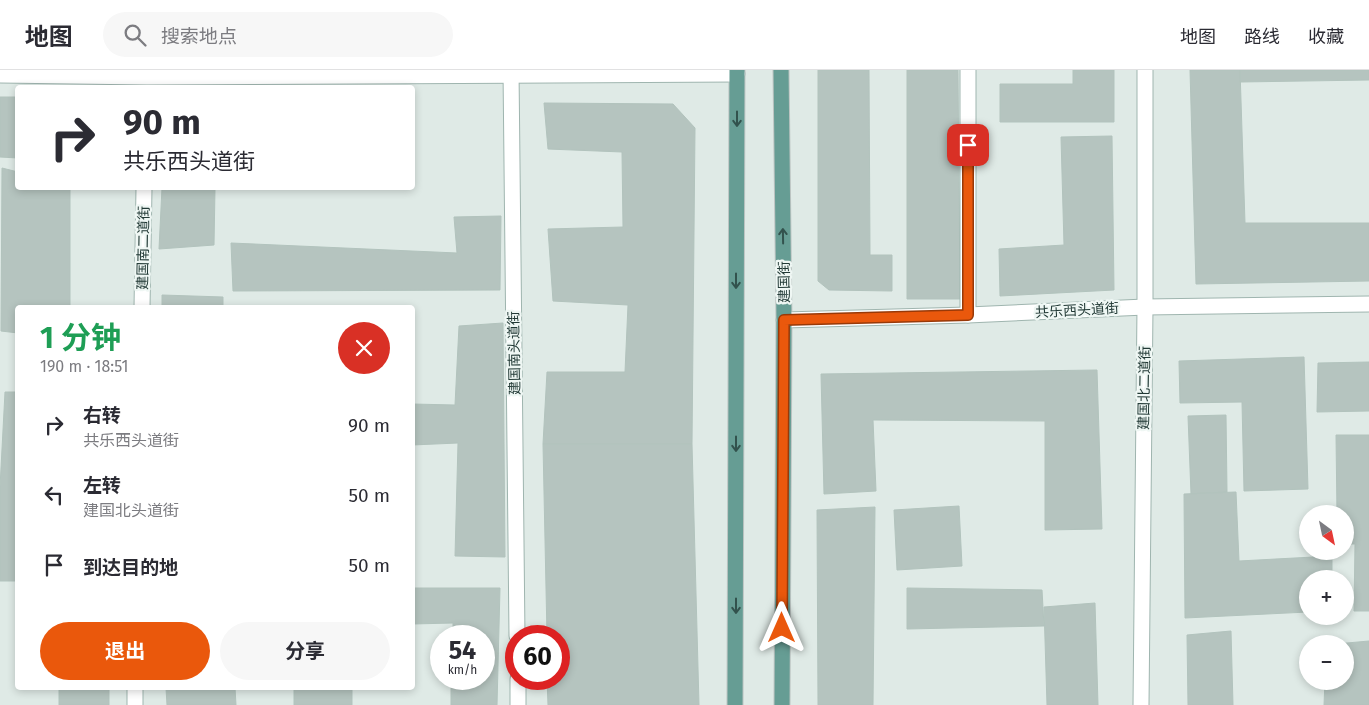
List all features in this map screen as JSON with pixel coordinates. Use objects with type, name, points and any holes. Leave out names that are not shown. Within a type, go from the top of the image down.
[{"type":"main road","name":"建国街","points":[[781,70],[784,320],[782,705]]},
{"type":"main road","points":[[735,705],[737,72]]},
{"type":"street","points":[[968,70],[968,315]]},
{"type":"street","name":"建国北二道街","points":[[1141,705],[1145,70]]},
{"type":"street","points":[[0,75],[146,82],[511,73],[737,72]]},
{"type":"street","name":"建国南头道街","points":[[511,73],[517,625]]},
{"type":"street","name":"建国南二道街","points":[[142,305],[144,190]]},
{"type":"street","name":"共乐西头道街","points":[[784,320],[968,315],[1145,307],[1369,304]]},
{"type":"street","points":[[135,690],[135,705]]},
{"type":"street","points":[[518,690],[518,705]]},
{"type":"building","points":[[818,70],[869,70],[870,255],[892,255],[892,291],[829,290],[818,281]]},
{"type":"building","points":[[907,70],[958,70],[960,299],[907,299]]},
{"type":"building","points":[[1073,70],[1114,70],[1114,122],[1000,122],[1000,84],[1073,84]]},
{"type":"building","points":[[1190,70],[1240,70],[1245,223],[1369,223],[1369,281],[1196,284]]},
{"type":"building","points":[[1240,70],[1369,70],[1369,80],[1240,82]]},
{"type":"building","points":[[0,97],[15,97],[15,158],[0,157]]},
{"type":"building","points":[[544,103],[673,104],[695,128],[692,444],[543,444],[547,372],[625,372],[628,305],[553,301],[548,229],[623,227],[622,152],[548,149]]},
{"type":"building","points":[[1112,136],[1114,290],[1000,296],[999,249],[1064,245],[1061,137]]},
{"type":"building","points":[[2,168],[15,171],[15,190],[70,190],[70,305],[15,305],[15,333],[1,331]]},
{"type":"building","points":[[162,190],[215,190],[214,245],[159,249]]},
{"type":"building","points":[[501,216],[500,290],[233,291],[231,243],[457,253],[454,217]]},
{"type":"building","points":[[162,295],[223,297],[223,305],[162,305]]},
{"type":"building","points":[[503,323],[505,557],[455,556],[458,443],[415,445],[415,404],[455,405],[459,326]]},
{"type":"building","points":[[1304,357],[1308,489],[1244,491],[1242,402],[1180,403],[1179,361]]},
{"type":"building","points":[[1369,362],[1369,411],[1317,412],[1318,363]]},
{"type":"building","points":[[1097,370],[1102,529],[1045,530],[1045,421],[873,420],[876,491],[824,494],[821,374]]},
{"type":"building","points":[[5,392],[15,392],[15,581],[0,581],[0,487]]},
{"type":"building","points":[[1226,415],[1227,492],[1191,494],[1188,416]]},
{"type":"building","points":[[1336,435],[1369,435],[1369,611],[1354,611],[1354,505],[1337,505]]},
{"type":"building","points":[[543,444],[692,444],[699,705],[548,705],[547,690],[570,690],[570,625],[547,625]]},
{"type":"building","points":[[1236,492],[1239,561],[1299,558],[1299,560],[1332,560],[1332,570],[1299,570],[1299,612],[1185,618],[1184,494]]},
{"type":"building","points":[[959,506],[962,566],[897,570],[894,510]]},
{"type":"building","points":[[875,507],[873,705],[818,705],[817,510]]},
{"type":"building","points":[[415,588],[500,588],[497,705],[451,705],[451,690],[495,690],[495,625],[453,625],[453,623],[415,624]]},
{"type":"building","points":[[907,588],[1042,590],[1044,626],[907,629]]},
{"type":"building","points":[[1095,603],[1098,705],[1047,705],[1044,607]]},
{"type":"building","points":[[1231,631],[1233,705],[1188,705],[1187,635]]},
{"type":"building","points":[[1369,641],[1369,705],[1324,705],[1325,690],[1354,690],[1354,642]]},
{"type":"building","points":[[59,690],[109,690],[109,705],[59,705]]},
{"type":"building","points":[[166,690],[235,690],[236,705],[167,705]]},
{"type":"building","points":[[294,690],[352,690],[352,705],[294,705]]},
{"type":"route","points":[[782,628],[784,320],[968,315],[968,145]]}]
